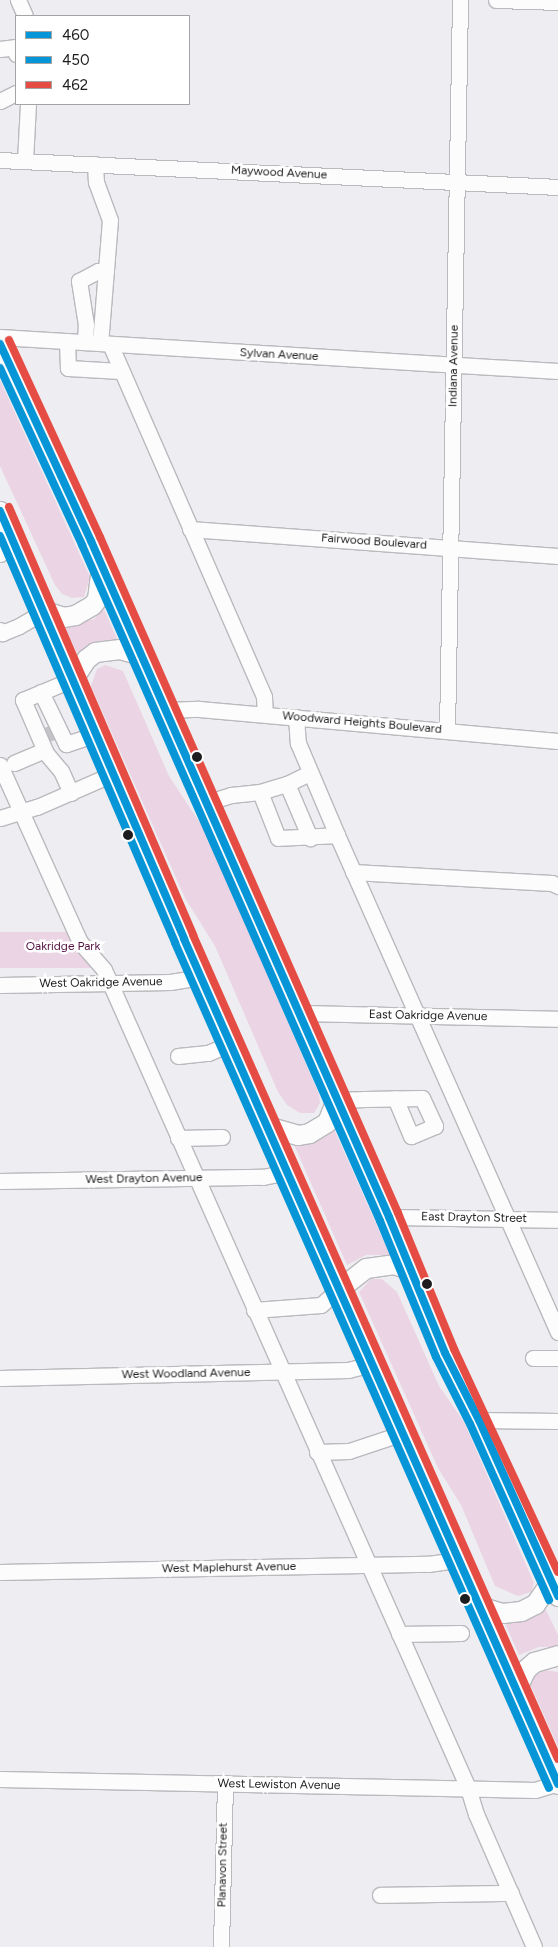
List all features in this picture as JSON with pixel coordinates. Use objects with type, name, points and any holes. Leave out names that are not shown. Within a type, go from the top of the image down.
[{"type":"main road","points":[[0,344],[141,655],[389,1217],[408,1269],[555,1589],[521,1611],[502,1613],[478,1606]]},
{"type":"main road","points":[[0,510],[8,550],[45,611],[112,774],[270,1127],[287,1172],[558,1784]]},
{"type":"main road","points":[[45,611],[63,617],[75,615],[92,605],[97,599],[101,566]]},
{"type":"main road","points":[[73,679],[86,659],[95,652],[120,648],[141,655]]},
{"type":"main road","points":[[270,1127],[291,1134],[309,1133],[327,1122],[336,1100]]},
{"type":"main road","points":[[339,1289],[366,1268],[394,1264],[408,1269]]},
{"type":"main road","points":[[516,1690],[526,1669],[534,1662],[558,1655]]},
{"type":"street","points":[[18,0],[25,15]]},
{"type":"street","name":"Indiana Avenue","points":[[447,732],[452,548],[460,0]]},
{"type":"street","points":[[496,0],[558,2]]},
{"type":"street","points":[[0,49],[15,47]]},
{"type":"street","points":[[0,100],[15,93]]},
{"type":"street","points":[[18,105],[20,161]]},
{"type":"street","points":[[20,161],[28,105]]},
{"type":"street","name":"Maywood Avenue","points":[[0,160],[558,187]]},
{"type":"street","points":[[95,164],[96,182],[110,220],[106,271],[105,343],[120,371],[264,697],[265,714]]},
{"type":"street","points":[[84,342],[86,324],[79,281],[98,270],[106,271]]},
{"type":"street","name":"Sylvan Avenue","points":[[0,337],[558,371]]},
{"type":"street","points":[[68,341],[68,368],[120,371]]},
{"type":"street","name":"Fairwood Boulevard","points":[[190,529],[558,556]]},
{"type":"street","points":[[0,630],[2,633],[19,626],[45,611]]},
{"type":"street","points":[[70,793],[61,771],[45,751],[23,700],[73,679]]},
{"type":"street","points":[[41,692],[66,744]]},
{"type":"street","points":[[29,714],[48,705]]},
{"type":"street","name":"Woodward Heights Boulevard","points":[[165,710],[199,708],[558,741]]},
{"type":"street","points":[[296,717],[296,737],[336,835],[558,1332]]},
{"type":"street","points":[[96,734],[7,764],[21,812],[80,942],[104,970],[110,983],[281,1372],[468,1788],[476,1814],[534,1947]]},
{"type":"street","points":[[205,803],[231,795],[260,792],[287,784],[310,773]]},
{"type":"street","points":[[0,818],[70,793],[112,774]]},
{"type":"street","points":[[287,784],[310,838]]},
{"type":"street","points":[[260,792],[278,838],[310,838],[336,835]]},
{"type":"street","points":[[353,872],[552,882],[558,886]]},
{"type":"street","name":"West Oakridge Avenue","points":[[0,985],[170,982],[201,976]]},
{"type":"street","name":"East Oakridge Avenue","points":[[298,1013],[558,1019]]},
{"type":"street","points":[[178,1056],[208,1053],[232,1043]]},
{"type":"street","points":[[336,1100],[395,1098]]},
{"type":"street","points":[[178,1138],[222,1137]]},
{"type":"street","name":"West Drayton Avenue","points":[[0,1180],[263,1177],[287,1172]]},
{"type":"street","name":"East Drayton Street","points":[[389,1217],[558,1220]]},
{"type":"street","points":[[254,1310],[321,1305],[339,1289]]},
{"type":"street","points":[[533,1358],[558,1358]]},
{"type":"street","name":"West Woodland Avenue","points":[[0,1378],[348,1370],[372,1364]]},
{"type":"street","points":[[479,1420],[558,1421]]},
{"type":"street","points":[[317,1452],[349,1451],[403,1433]]},
{"type":"street","name":"West Maplehurst Avenue","points":[[0,1572],[367,1565],[458,1560]]},
{"type":"street","points":[[398,1634],[461,1633]]},
{"type":"street","name":"West Lewiston Avenue","points":[[0,1779],[535,1790],[558,1784]]},
{"type":"street","name":"Planavon Street","points":[[221,1947],[225,1784]]},
{"type":"street","points":[[380,1895],[511,1893]]},
{"type":"green space","points":[[0,380],[90,577],[84,597],[72,598],[62,594],[55,585],[0,466]]},
{"type":"green space","points":[[104,609],[118,641],[92,642],[77,653],[63,623],[72,624],[94,619]]},
{"type":"green space","points":[[105,665],[123,671],[169,776],[204,829],[319,1094],[320,1103],[314,1113],[300,1113],[287,1105],[278,1092],[215,946],[185,898],[91,686],[97,669]]},
{"type":"green space","name":"Oakridge Park","points":[[0,932],[70,932],[95,968],[0,968]]},
{"type":"green space","points":[[333,1127],[390,1255],[366,1255],[347,1265],[292,1140]]},
{"type":"green space","points":[[371,1279],[382,1279],[397,1292],[439,1386],[464,1422],[534,1583],[531,1592],[518,1596],[495,1586],[461,1505],[438,1468],[359,1292]]},
{"type":"green space","points":[[546,1610],[558,1635],[558,1647],[539,1647],[519,1655],[503,1619],[524,1619]]},
{"type":"green space","points":[[545,1670],[558,1672],[558,1747],[530,1684],[532,1677]]},
{"type":"tunnel","points":[[40,738],[59,729]]},
{"type":"transit line","name":"462","points":[[9,340],[100,537],[398,1213],[454,1349],[558,1572]]},
{"type":"transit line","name":"460","points":[[0,344],[91,541],[389,1217],[445,1353],[479,1420],[558,1596]]},
{"type":"transit line","name":"450","points":[[0,368],[82,545],[380,1221],[436,1357],[470,1424],[549,1600]]},
{"type":"transit line","name":"462","points":[[9,507],[193,935],[558,1759]]},
{"type":"transit line","name":"460","points":[[0,511],[184,939],[558,1784]]},
{"type":"transit line","name":"450","points":[[0,536],[175,943],[549,1788]]}]
